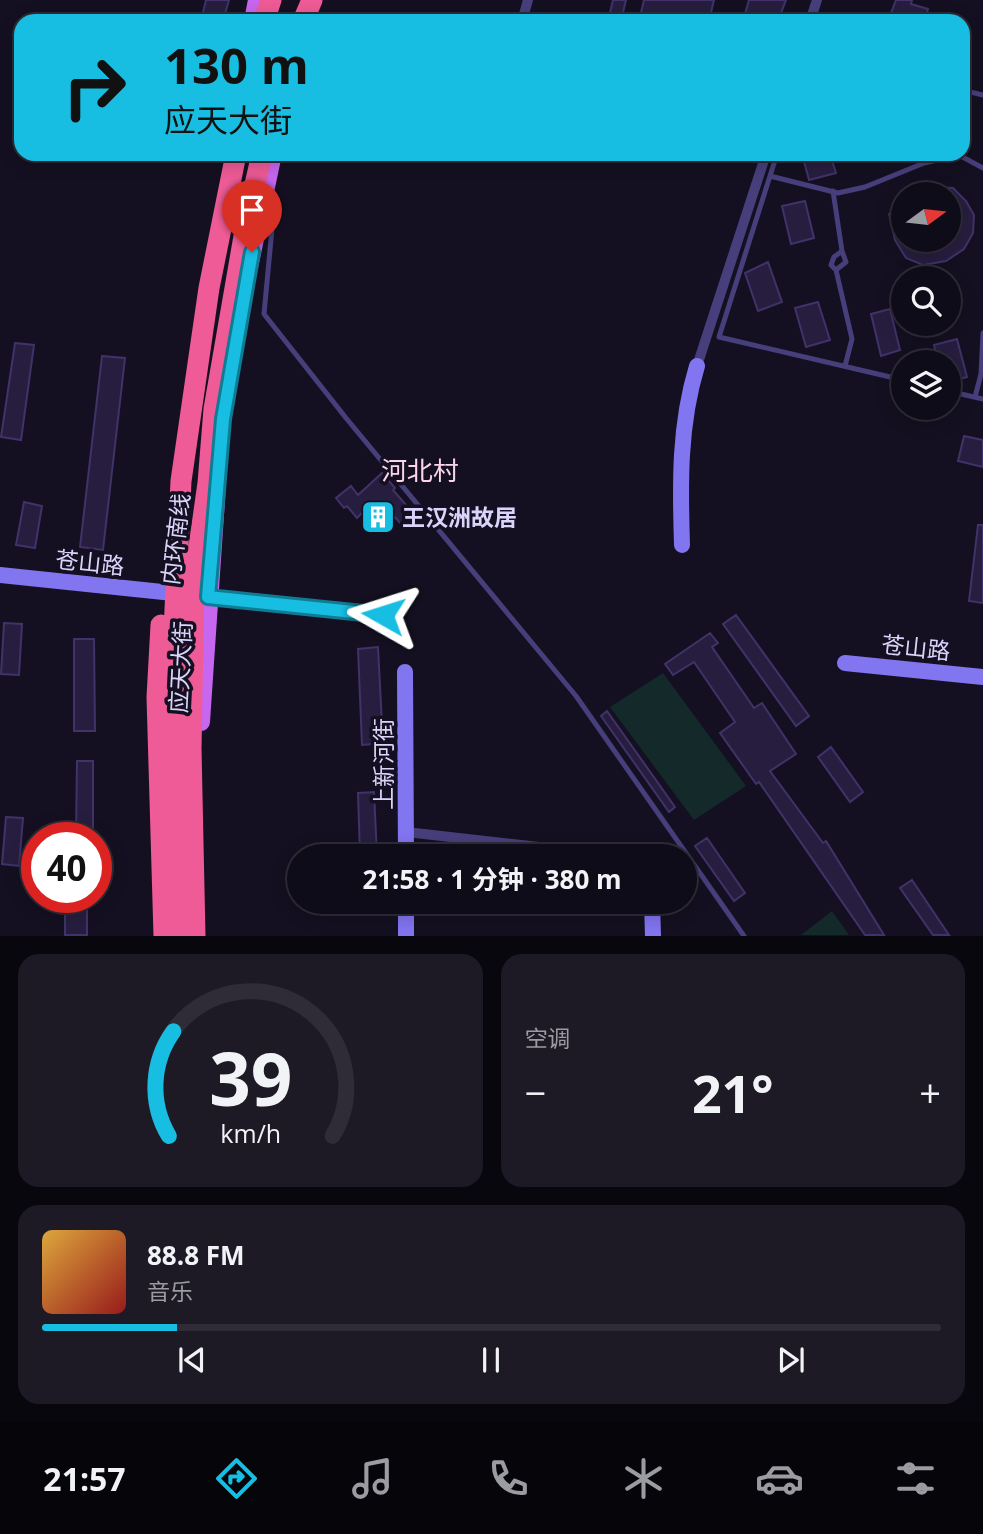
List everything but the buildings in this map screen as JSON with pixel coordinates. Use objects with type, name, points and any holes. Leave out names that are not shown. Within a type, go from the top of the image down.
[{"type":"highway","name":"内环南线","points":[[179,936],[174,631],[181,481],[209,288],[235,161]]},
{"type":"highway","name":"内环南线","points":[[195,936],[191,748],[194,582],[208,483],[214,409],[247,219],[260,161]]},
{"type":"highway","points":[[167,936],[157,697],[164,558],[181,481]]},
{"type":"highway","points":[[208,483],[201,632],[209,936]]},
{"type":"main road","name":"应天大街","points":[[167,936],[168,589],[185,394],[208,251],[227,161]]},
{"type":"main road","name":"应天大街","points":[[203,936],[200,747],[208,592],[223,419],[271,161]]},
{"type":"street","points":[[682,545],[679,465],[688,396],[764,161]]},
{"type":"street","name":"苍山路","points":[[0,566],[168,589]]},
{"type":"street","name":"苍山路","points":[[0,575],[208,592],[383,615]]},
{"type":"street","name":"苍山路","points":[[845,663],[983,677]]},
{"type":"street","name":"上新河街","points":[[405,672],[406,844]]},
{"type":"street","points":[[406,832],[513,844]]},
{"type":"street","points":[[406,914],[406,936]]},
{"type":"street","points":[[652,914],[653,936]]},
{"type":"lane","points":[[775,161],[719,337],[891,377]]},
{"type":"lane","points":[[770,176],[833,191],[865,187],[933,161]]},
{"type":"lane","points":[[833,191],[846,262],[836,270]]},
{"type":"lane","points":[[262,201],[273,218],[264,314],[346,418],[576,696],[744,936]]},
{"type":"lane","points":[[842,251],[834,257],[831,265],[836,270],[852,339],[845,366]]},
{"type":"lane","points":[[975,397],[981,374],[983,333]]},
{"type":"lane","points":[[961,394],[983,399]]},
{"type":"green space","points":[[663,673],[746,786],[694,820],[610,707]]},
{"type":"green space","points":[[832,911],[849,935],[801,935]]},
{"type":"place","name":"王汉洲故居","points":[[378,517]]},
{"type":"district","name":"河北村","points":[[420,470]]},
{"type":"route","points":[[252,252],[223,419],[208,597],[383,615]]}]
